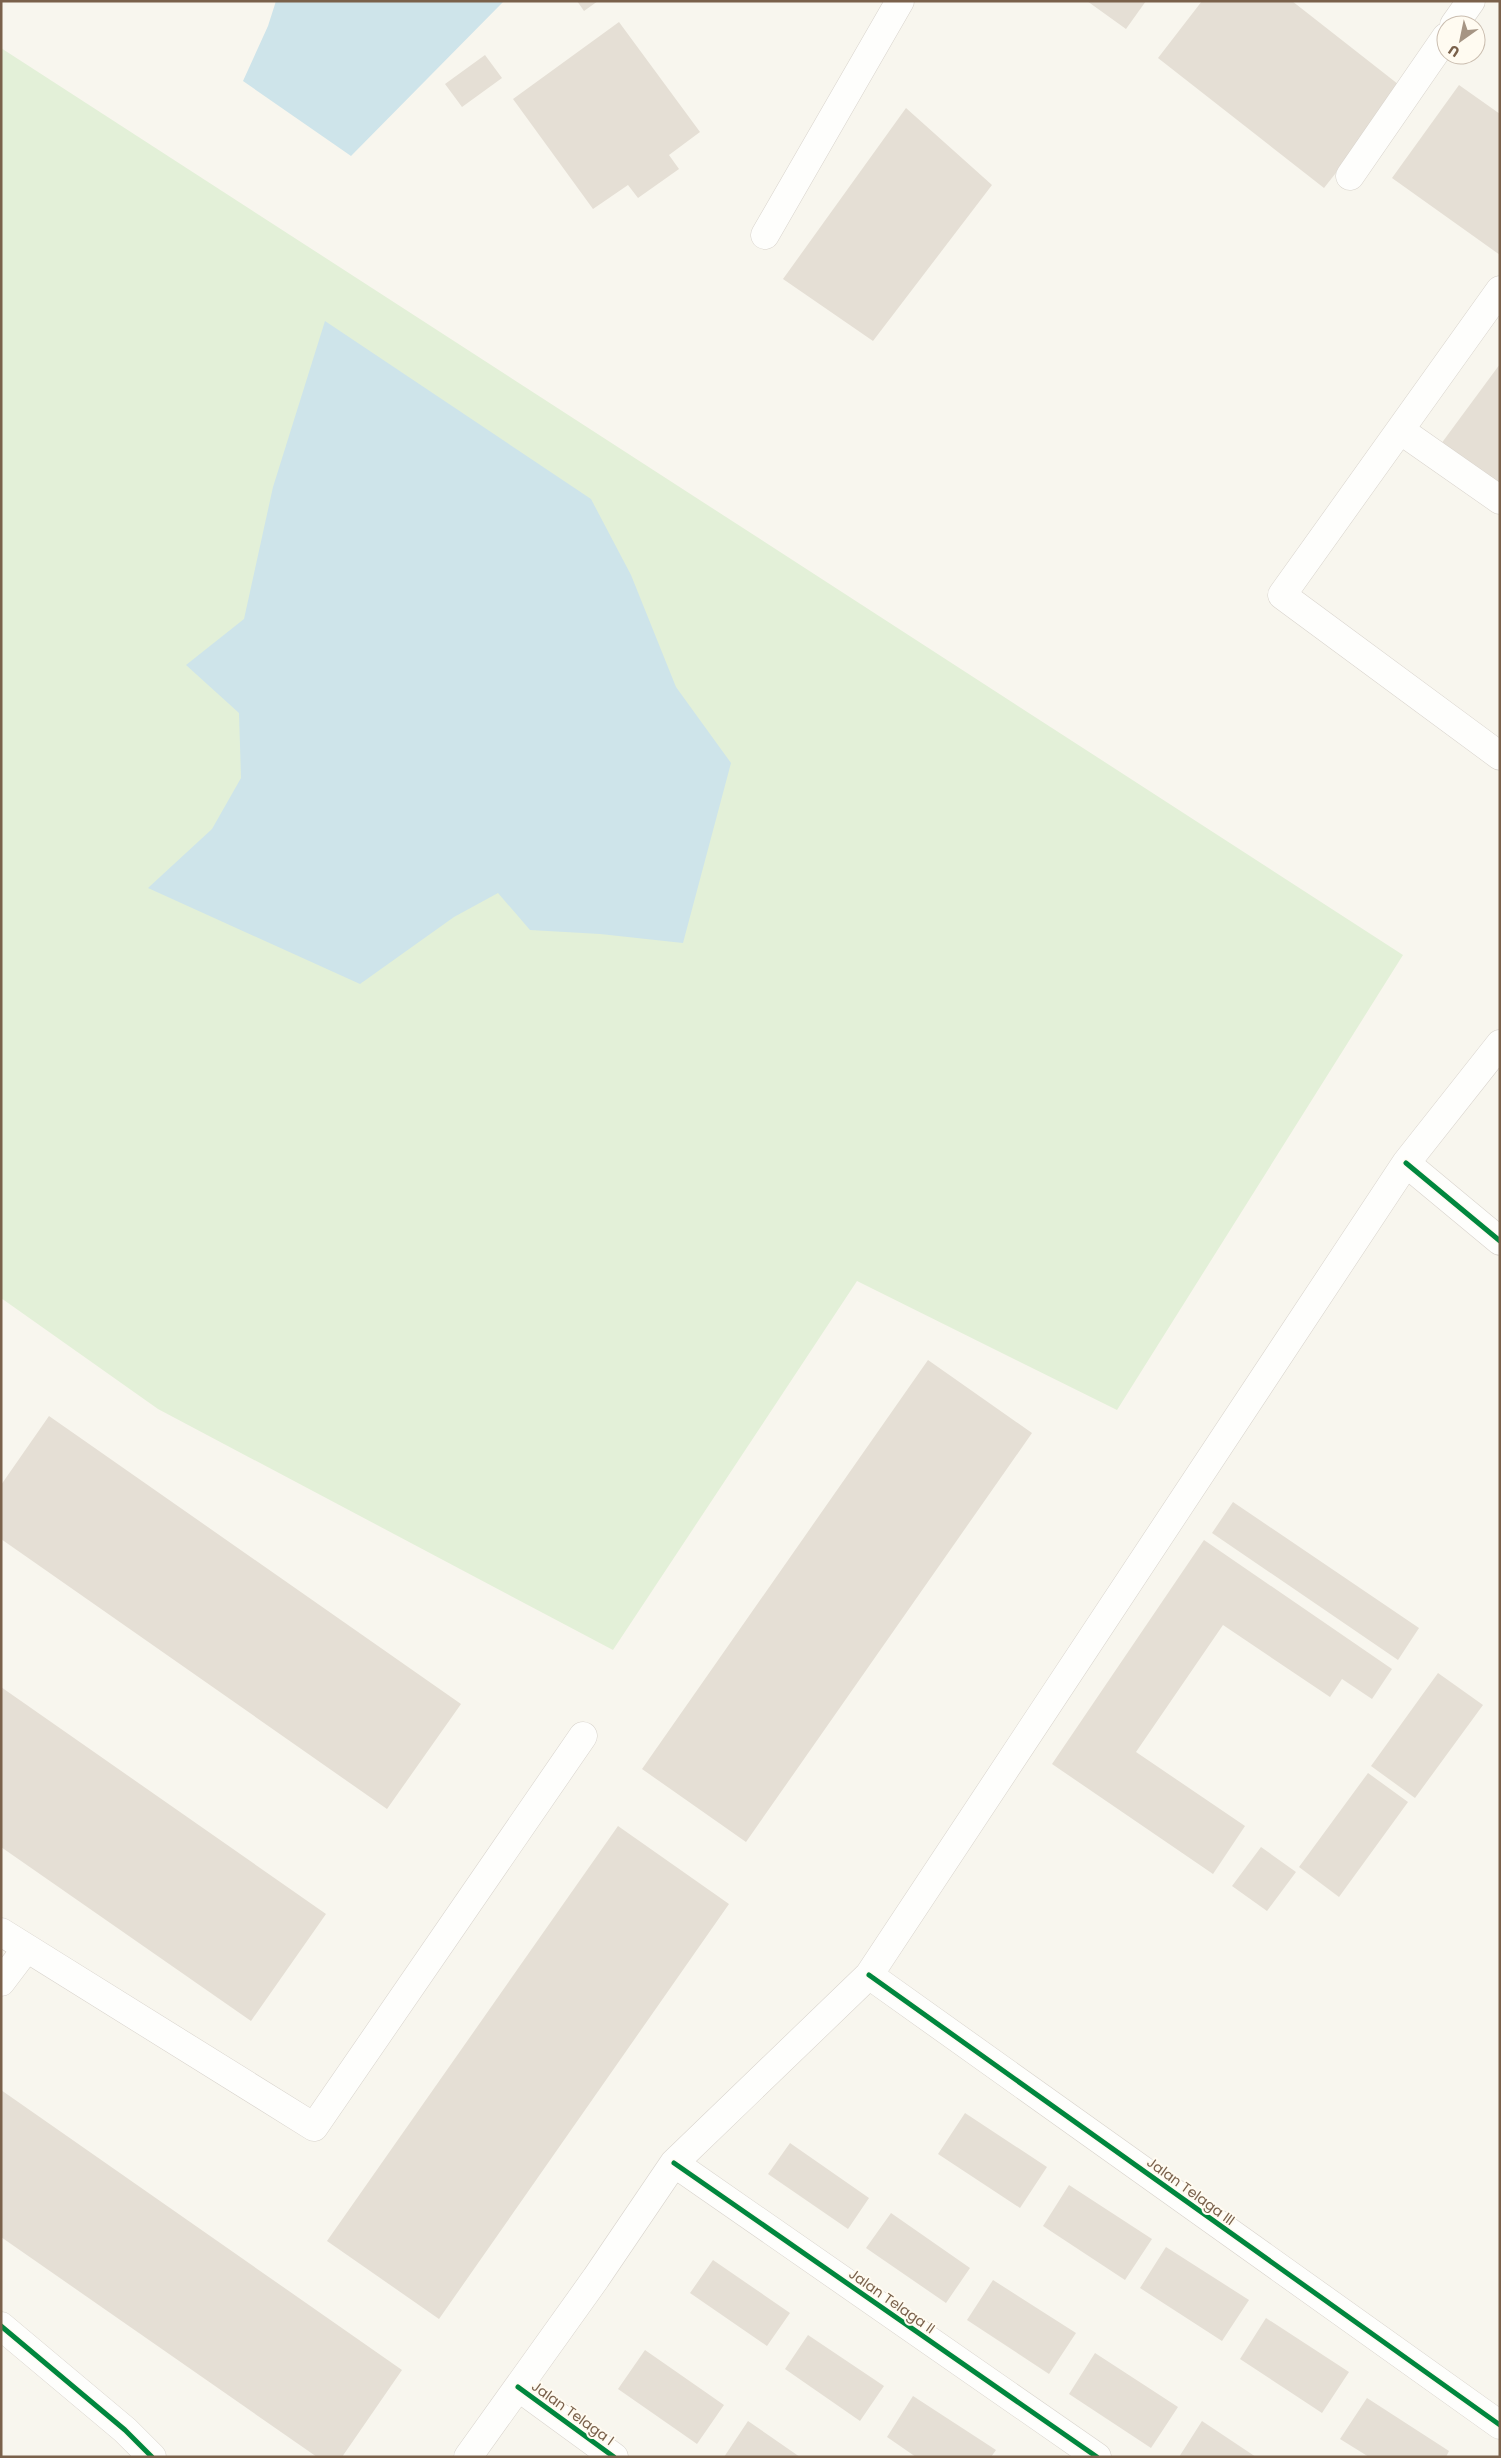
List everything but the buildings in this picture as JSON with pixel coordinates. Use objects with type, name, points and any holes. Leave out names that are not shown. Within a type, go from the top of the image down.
[{"type":"street","points":[[765,235],[900,1]]},
{"type":"street","points":[[1461,15],[1471,1]]},
{"type":"street","points":[[1350,176],[1436,51]]},
{"type":"street","points":[[1500,290],[1282,595],[1500,756]]},
{"type":"street","points":[[1400,430],[1500,500]]},
{"type":"street","points":[[468,2457],[596,2278],[674,2163],[869,1975],[1406,1163],[1500,1044]]},
{"type":"street","points":[[1406,1163],[1500,1241]]},
{"type":"street","points":[[1,1932],[314,2127],[583,1736]]},
{"type":"street","points":[[1,1982],[26,1949]]},
{"type":"street","name":"Jalan Telaga III","points":[[869,1975],[1500,2425]]},
{"type":"street","name":"Jalan Telaga II","points":[[674,2163],[1097,2457]]},
{"type":"street","points":[[1,2326],[125,2430],[152,2457]]},
{"type":"street","name":"Jalan Telaga I","points":[[518,2387],[614,2457]]},
{"type":"green space","points":[[1,48],[1403,955],[1117,1410],[857,1281],[613,1650],[158,1409],[1,1298]]},
{"type":"water","points":[[276,1],[504,1],[351,156],[243,81],[268,26]]},
{"type":"water","points":[[325,321],[591,499],[631,575],[676,687],[731,763],[683,943],[600,934],[530,930],[498,893],[454,917],[360,984],[148,888],[212,829],[241,778],[239,713],[186,665],[244,619],[273,487]]},
{"type":"cycle path","points":[[1406,1163],[1500,1241]]},
{"type":"cycle path","points":[[869,1975],[1500,2425]]},
{"type":"cycle path","points":[[674,2163],[1097,2457]]},
{"type":"cycle path","points":[[1,2326],[125,2430],[152,2457]]},
{"type":"cycle path","points":[[518,2387],[614,2457]]}]
